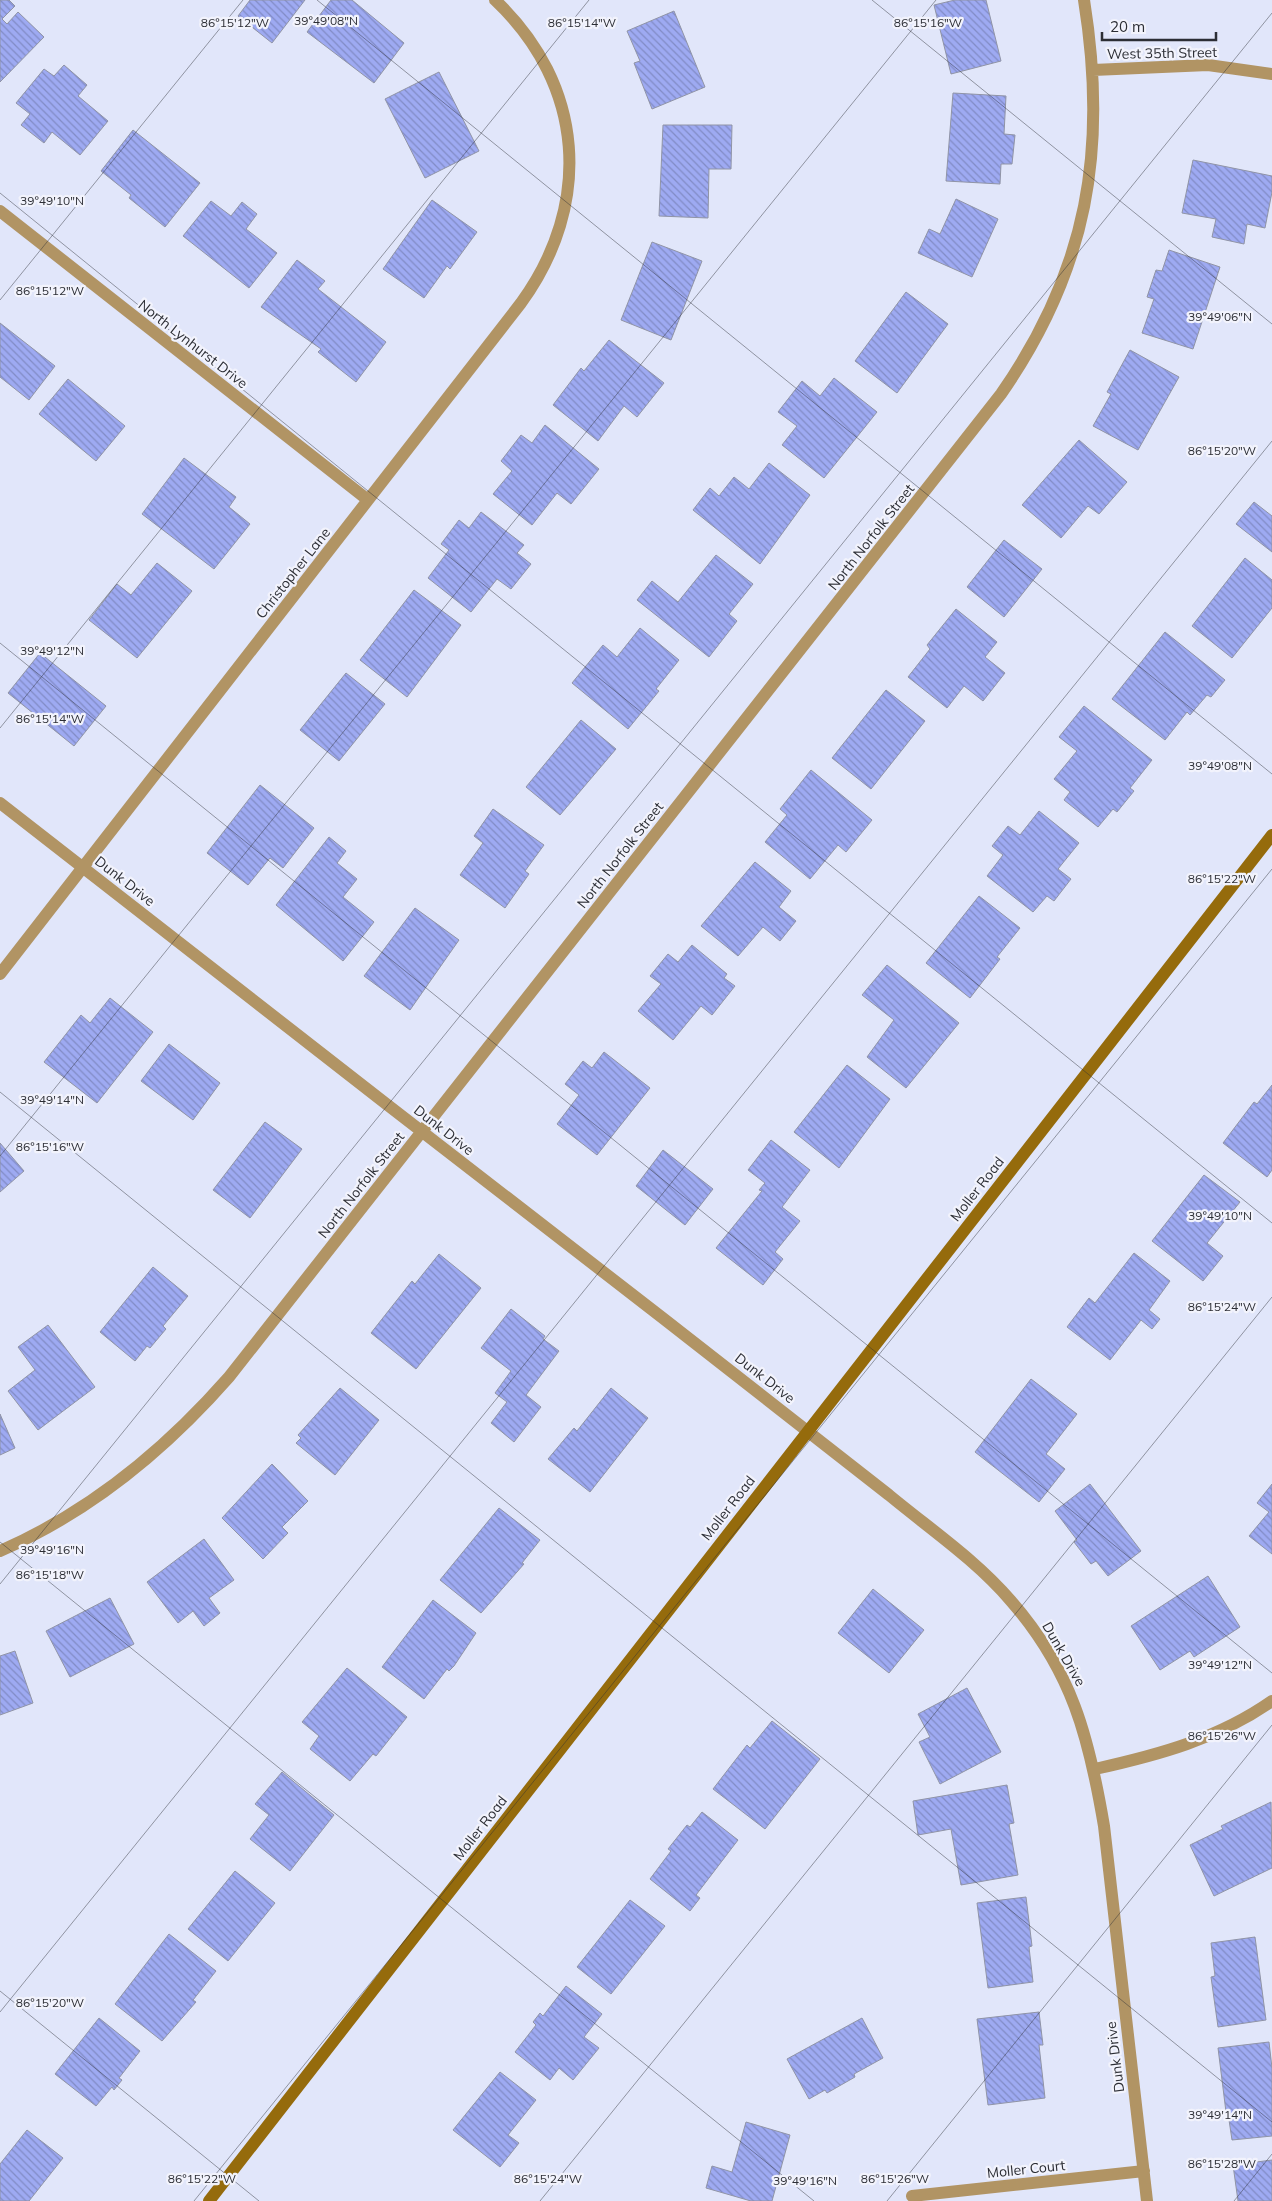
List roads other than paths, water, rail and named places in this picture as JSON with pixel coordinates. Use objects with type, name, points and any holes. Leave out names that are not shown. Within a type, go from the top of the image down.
[{"type":"main road","name":"Moller Road","points":[[209,2201],[807,1430],[1272,835]]},
{"type":"street","name":"Christopher Lane","points":[[0,974],[521,303],[542,273],[562,223],[569,170],[568,136],[560,102],[549,72],[525,31],[495,0]]},
{"type":"street","name":"West 35th Street","points":[[1084,0],[1093,70],[1208,66],[1272,74]]},
{"type":"street","name":"North Norfolk Street","points":[[0,1551],[53,1525],[84,1506],[140,1465],[181,1429],[230,1377],[1013,378],[1056,300],[1079,231],[1092,161],[1093,70]]},
{"type":"street","name":"North Lynhurst Drive","points":[[0,211],[368,500]]},
{"type":"street","name":"Dunk Drive","points":[[0,803],[807,1430],[967,1558],[1010,1600],[1038,1637],[1060,1672],[1076,1707],[1095,1768],[1104,1826],[1147,2201]]},
{"type":"street","points":[[1095,1768],[1170,1752],[1235,1724],[1272,1701]]},
{"type":"street","name":"Moller Court","points":[[912,2196],[1144,2171]]}]
